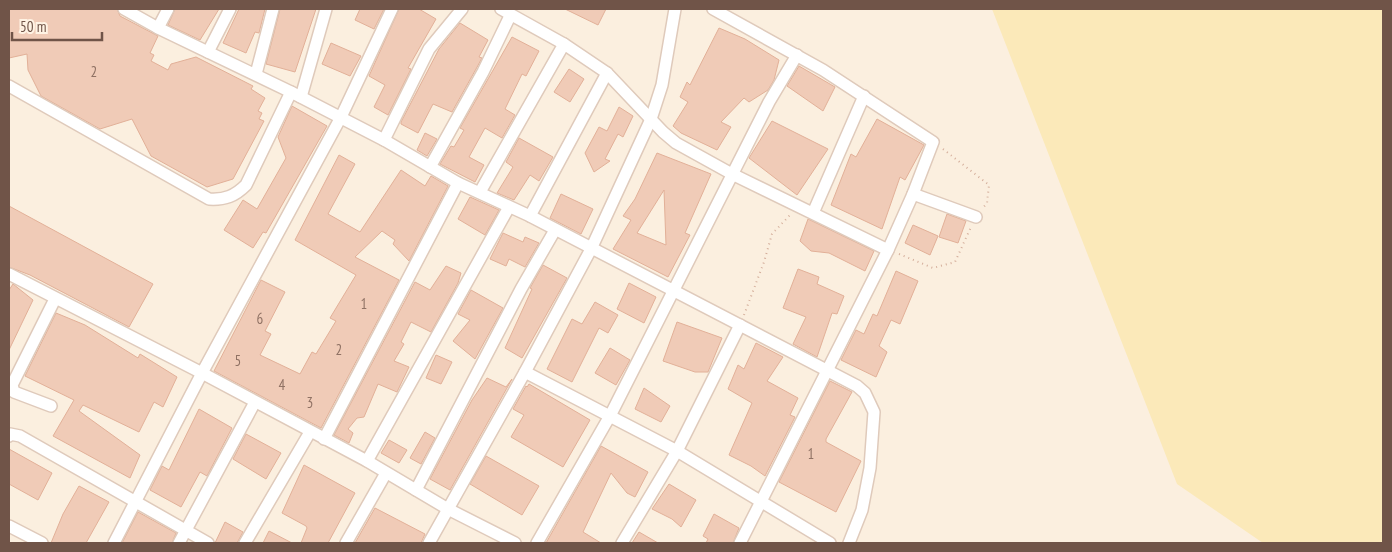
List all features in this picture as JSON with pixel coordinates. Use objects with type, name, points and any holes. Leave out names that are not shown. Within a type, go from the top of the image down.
[{"type":"street","points":[[124,9],[158,28],[341,117],[458,183],[530,216],[828,371],[865,393],[874,412],[867,485],[862,510],[849,543]]},
{"type":"street","points":[[158,28],[168,9]]},
{"type":"street","points":[[208,52],[230,9]]},
{"type":"street","points":[[256,74],[273,9]]},
{"type":"street","points":[[9,86],[209,199],[220,200],[234,195],[246,185],[296,94],[326,9]]},
{"type":"street","points":[[114,543],[202,373],[341,117],[392,9]]},
{"type":"street","points":[[384,140],[429,49],[462,9]]},
{"type":"street","points":[[429,543],[526,372],[591,249],[650,119],[662,84],[675,9]]},
{"type":"street","points":[[713,9],[797,55],[864,96],[933,142],[913,194],[888,250],[740,543]]},
{"type":"street","points":[[430,167],[482,72],[506,12],[564,44],[607,73],[650,119],[676,143],[732,174],[888,250]]},
{"type":"street","points":[[480,192],[564,44]]},
{"type":"street","points":[[537,543],[611,414],[769,102],[797,55]]},
{"type":"street","points":[[530,216],[607,73]]},
{"type":"street","points":[[813,213],[864,96]]},
{"type":"street","points":[[324,439],[458,183]]},
{"type":"street","points":[[913,194],[976,217]]},
{"type":"street","points":[[367,461],[509,207]]},
{"type":"street","points":[[416,490],[521,289],[555,230]]},
{"type":"street","points":[[10,277],[202,373],[367,461],[448,509],[515,543]]},
{"type":"street","points":[[51,406],[14,392],[13,381],[55,299]]},
{"type":"street","points":[[622,543],[677,451],[740,325]]},
{"type":"street","points":[[526,372],[611,414],[677,451],[830,543]]},
{"type":"street","points":[[180,543],[255,402]]},
{"type":"street","points":[[245,543],[310,432]]},
{"type":"street","points":[[9,436],[10,434],[20,436],[208,543]]},
{"type":"street","points":[[346,543],[386,473]]},
{"type":"street","points":[[9,526],[42,543]]},
{"type":"path","points":[[888,250],[933,268],[955,262],[976,217],[987,202],[989,184],[933,142]]},
{"type":"path","points":[[740,325],[764,262],[772,234],[800,207]]},
{"type":"sand","points":[[992,9],[1383,9],[1383,543],[1263,543],[1177,484]]},
{"type":"building","points":[[9,9],[117,9],[120,16],[158,36],[150,53],[154,55],[151,61],[168,70],[171,64],[196,57],[253,86],[251,89],[265,98],[258,111],[262,113],[259,119],[264,121],[233,179],[207,187],[151,156],[132,119],[100,129],[41,96],[28,70],[27,54],[9,58]]},
{"type":"building","points":[[175,9],[219,9],[200,40],[168,25]]},
{"type":"building","points":[[239,9],[265,9],[259,33],[255,32],[246,53],[223,43]]},
{"type":"building","points":[[280,9],[316,9],[295,72],[266,64]]},
{"type":"building","points":[[360,9],[384,9],[374,29],[355,20]]},
{"type":"building","points":[[399,9],[419,9],[436,19],[408,68],[411,69],[388,115],[374,107],[385,85],[369,76]]},
{"type":"building","points":[[565,9],[606,9],[598,25]]},
{"type":"building","points":[[460,23],[488,40],[479,57],[482,58],[452,112],[433,104],[418,133],[401,124],[401,122],[439,49]]},
{"type":"building","points":[[719,28],[745,39],[779,60],[774,80],[768,90],[749,102],[744,98],[721,122],[731,127],[717,150],[681,133],[673,126],[688,102],[680,97],[687,82],[690,85]]},
{"type":"building","points":[[512,37],[539,51],[526,76],[522,74],[505,109],[515,115],[502,138],[485,128],[469,157],[484,165],[475,182],[440,164],[451,146],[454,147],[464,130],[460,128]]},
{"type":"building","points":[[331,43],[361,56],[350,76],[322,64]]},
{"type":"building","points":[[799,66],[835,87],[823,111],[787,86]]},
{"type":"building","points":[[569,69],[584,79],[570,102],[554,92]]},
{"type":"building","points":[[292,106],[327,126],[266,233],[263,232],[253,248],[224,230],[243,200],[257,209],[286,158],[278,137]]},
{"type":"building","points":[[619,107],[633,116],[623,137],[618,134],[605,159],[610,161],[594,172],[585,153],[599,127],[607,131]]},
{"type":"building","points":[[877,119],[924,145],[905,180],[900,177],[882,229],[831,205],[851,154],[856,157]]},
{"type":"building","points":[[772,121],[828,149],[797,195],[749,158]]},
{"type":"building","points":[[425,133],[437,139],[427,156],[417,150]]},
{"type":"building","points":[[519,138],[553,157],[539,181],[530,175],[514,200],[497,193],[513,167],[506,162]]},
{"type":"building","points":[[657,153],[711,174],[685,233],[690,235],[668,277],[613,249],[631,220],[623,216],[635,199]],"holes":[[[664,190],[666,245],[637,233]]]},
{"type":"building","points":[[339,155],[355,164],[328,214],[360,232],[401,170],[425,186],[431,176],[448,186],[409,261],[393,244],[395,240],[382,231],[355,257],[399,280],[321,428],[214,371],[261,280],[285,292],[265,331],[271,334],[260,355],[300,374],[312,352],[316,354],[336,321],[330,318],[356,275],[295,240]]},
{"type":"building","points":[[561,194],[593,209],[581,234],[550,218]]},
{"type":"building","points":[[470,197],[499,210],[485,235],[458,219]]},
{"type":"building","points":[[9,206],[153,284],[129,327],[30,275],[9,267]]},
{"type":"building","points":[[947,214],[966,221],[958,243],[939,237]]},
{"type":"building","points":[[808,219],[874,251],[865,271],[829,253],[811,251],[800,241]]},
{"type":"building","points":[[913,225],[938,236],[930,255],[905,243]]},
{"type":"building","points":[[503,233],[523,242],[525,237],[539,243],[525,267],[509,259],[506,266],[490,259]]},
{"type":"building","points":[[543,265],[567,278],[522,358],[505,348],[532,289],[530,288]]},
{"type":"building","points":[[446,266],[461,273],[458,283],[431,332],[411,322],[401,342],[404,344],[394,361],[409,367],[397,392],[378,384],[364,417],[357,418],[348,429],[353,433],[349,443],[334,435],[415,282],[430,290]]},
{"type":"building","points":[[798,269],[819,277],[817,284],[844,296],[837,314],[832,313],[817,357],[793,344],[806,317],[783,308]]},
{"type":"building","points":[[896,271],[918,281],[900,324],[891,320],[879,346],[887,352],[876,377],[841,360],[856,330],[864,334],[873,314],[877,316]]},
{"type":"building","points":[[629,283],[656,297],[644,323],[617,309]]},
{"type":"building","points":[[13,284],[33,300],[9,350],[9,290]]},
{"type":"building","points":[[471,290],[503,308],[475,359],[453,341],[470,320],[458,314]]},
{"type":"building","points":[[595,302],[618,315],[608,333],[599,328],[572,382],[547,369],[572,319],[582,324]]},
{"type":"building","points":[[56,313],[85,325],[138,358],[140,354],[177,377],[163,407],[154,402],[139,432],[83,405],[79,411],[140,455],[130,478],[53,436],[74,400],[25,376]]},
{"type":"building","points":[[677,322],[722,338],[708,372],[695,372],[663,361]]},
{"type":"building","points":[[756,343],[783,357],[767,381],[798,398],[790,415],[795,417],[765,476],[751,466],[729,455],[752,403],[728,389],[738,365],[744,369]]},
{"type":"building","points":[[610,348],[630,360],[616,385],[595,373]]},
{"type":"building","points":[[436,355],[452,362],[441,384],[426,378]]},
{"type":"building","points":[[487,378],[506,387],[512,379],[450,490],[430,479],[472,400]]},
{"type":"building","points":[[830,381],[852,392],[826,442],[861,461],[836,512],[779,482]]},
{"type":"building","points":[[529,384],[590,420],[563,467],[511,437],[524,415],[513,409]]},
{"type":"building","points":[[644,388],[670,406],[661,422],[635,409]]},
{"type":"building","points":[[199,409],[232,428],[207,476],[200,472],[181,507],[150,490],[162,466],[169,470]]},
{"type":"building","points":[[425,432],[435,438],[421,464],[410,458]]},
{"type":"building","points":[[246,434],[281,453],[266,479],[233,459]]},
{"type":"building","points":[[389,440],[407,450],[399,463],[381,453]]},
{"type":"building","points":[[601,446],[648,472],[635,497],[627,493],[611,473],[583,532],[601,543],[546,543]]},
{"type":"building","points":[[9,449],[52,473],[38,500],[9,484]]},
{"type":"building","points":[[486,456],[539,486],[522,515],[470,484]]},
{"type":"building","points":[[304,465],[355,493],[328,543],[301,543],[307,528],[306,526],[282,513]]},
{"type":"building","points":[[669,484],[696,500],[681,527],[672,519],[652,509]]},
{"type":"building","points":[[79,486],[109,502],[86,543],[51,543],[63,514]]},
{"type":"building","points":[[375,508],[425,534],[421,543],[355,543]]},
{"type":"building","points":[[138,512],[176,533],[172,543],[122,543]]},
{"type":"building","points":[[714,514],[739,528],[733,543],[706,543],[708,539],[703,536]]},
{"type":"building","points":[[225,522],[243,532],[237,543],[215,543]]},
{"type":"building","points":[[269,531],[292,543],[263,543]]},
{"type":"building","points":[[639,532],[658,543],[632,543]]}]
